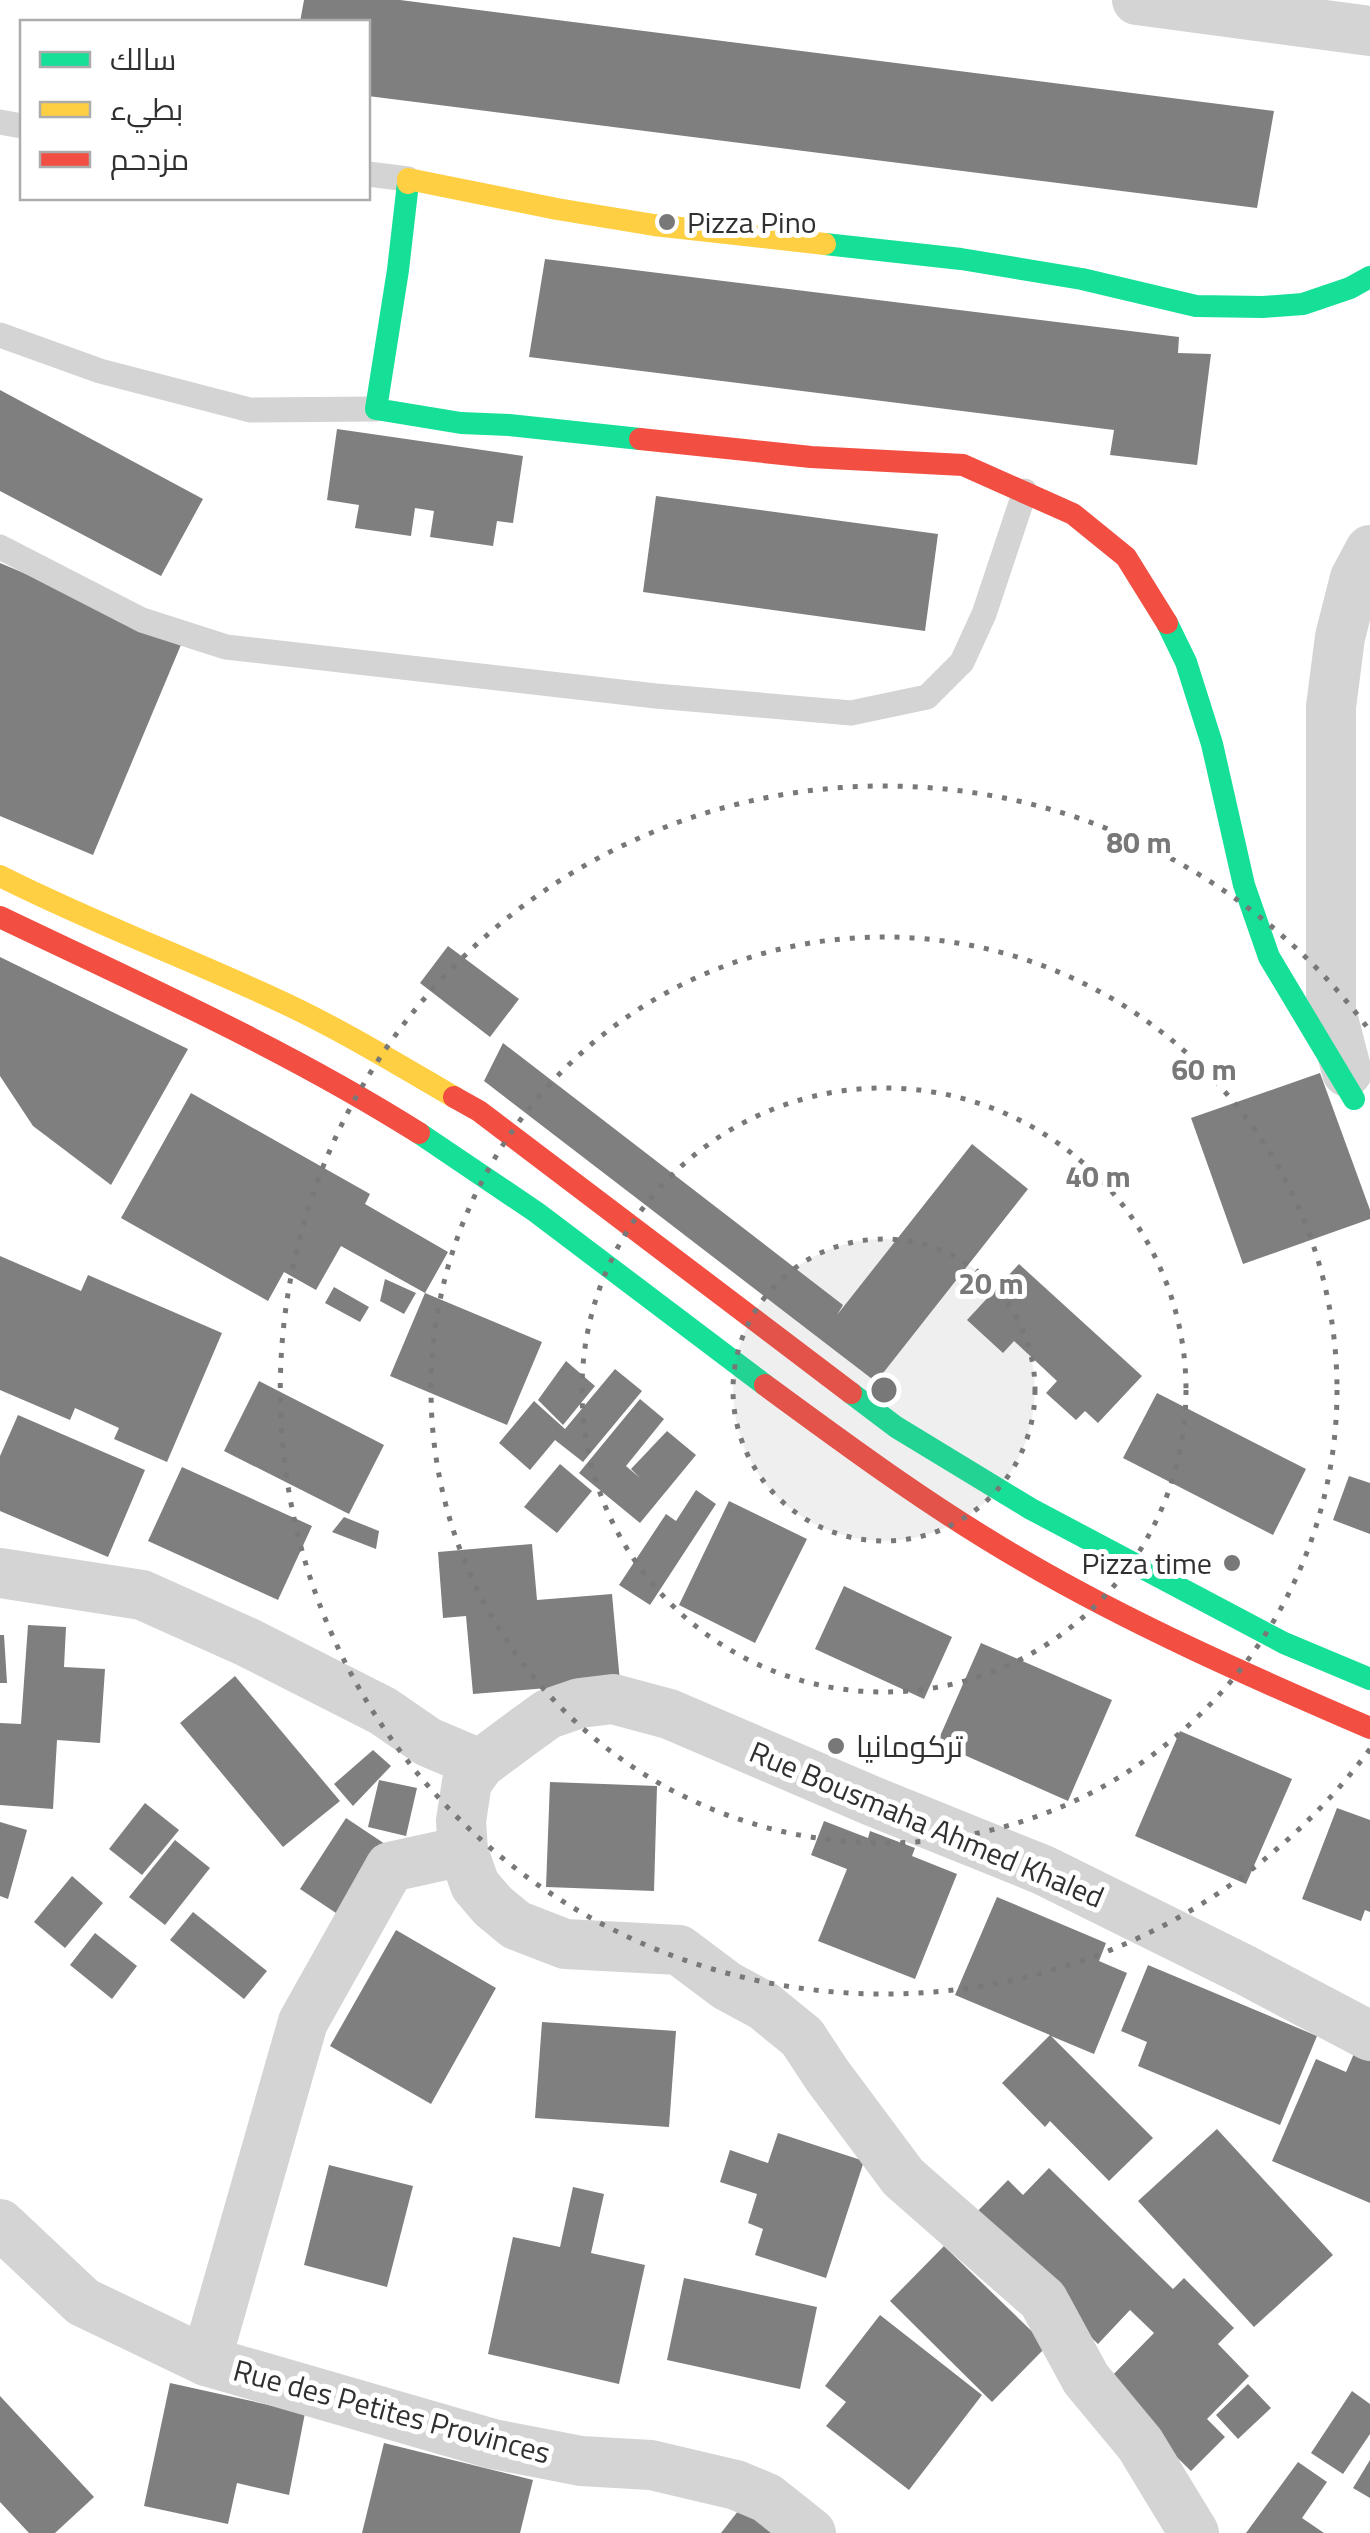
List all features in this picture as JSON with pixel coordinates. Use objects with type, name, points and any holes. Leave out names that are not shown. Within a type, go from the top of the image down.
[{"type":"main road","points":[[1362,1109],[1268,957],[1244,886],[1212,744],[1186,662],[1160,609],[1126,557],[1073,514],[963,464],[811,456],[461,423],[376,408],[408,179],[654,224],[961,259],[1082,279],[1196,306],[1304,304],[1370,277]]},
{"type":"main road","points":[[0,876],[276,1000],[352,1038],[479,1111],[896,1428],[1126,1562],[1284,1643],[1370,1678]]},
{"type":"main road","points":[[0,917],[170,998],[382,1109],[528,1205],[916,1494],[1013,1555],[1262,1682],[1370,1728]]},
{"type":"street","points":[[1137,0],[1370,31]]},
{"type":"street","points":[[1362,1109],[1331,1011],[1332,707],[1340,636],[1355,578],[1370,550]]},
{"type":"street","points":[[0,1573],[142,1594],[264,1650],[384,1711],[428,1742],[480,1764],[467,1782],[461,1821],[462,1850],[474,1885],[493,1906],[516,1925],[565,1944],[679,1950],[802,2036],[827,2076],[904,2177],[1043,2300],[1086,2379],[1140,2444],[1194,2533]]},
{"type":"street","name":"Rue Bousmaha Ahmed Khaled","points":[[480,1764],[548,1714],[580,1702],[614,1699],[670,1714],[1043,1870],[1370,2036]]},
{"type":"street","points":[[206,2361],[303,2022],[390,1867],[462,1850]]},
{"type":"street","name":"Rue des Petites Provinces","points":[[0,2224],[83,2302],[206,2361],[493,2444],[580,2461],[652,2466],[736,2485],[768,2498],[811,2533]]},
{"type":"lane","points":[[370,174],[408,179]]},
{"type":"lane","points":[[0,334],[100,371],[250,410],[376,408]]},
{"type":"lane","points":[[0,547],[142,620],[226,647],[656,696],[851,713],[927,697],[962,662],[984,614],[1024,491]]},
{"type":"building","points":[[304,0],[400,0],[1274,111],[1257,208],[370,96],[370,20],[300,20]]},
{"type":"building","points":[[545,259],[1179,337],[1178,353],[1211,354],[1197,465],[1110,455],[1114,430],[529,357]]},
{"type":"building","points":[[0,390],[203,499],[161,576],[0,491]]},
{"type":"building","points":[[337,429],[523,456],[513,523],[497,521],[493,546],[430,537],[434,511],[415,508],[411,536],[355,528],[359,505],[327,500]]},
{"type":"building","points":[[656,496],[938,534],[925,631],[643,592]]},
{"type":"building","points":[[0,563],[183,640],[93,855],[0,816]]},
{"type":"building","points":[[448,946],[519,999],[490,1037],[420,983]]},
{"type":"building","points":[[0,957],[188,1049],[111,1185],[33,1126],[0,1076]]},
{"type":"building","points":[[503,1043],[843,1305],[837,1315],[972,1144],[1028,1189],[876,1382],[484,1081]]},
{"type":"building","points":[[1320,1073],[1370,1219],[1243,1264],[1191,1118]]},
{"type":"building","points":[[191,1093],[370,1194],[365,1204],[448,1252],[425,1293],[341,1246],[316,1290],[284,1272],[268,1301],[121,1218]]},
{"type":"building","points":[[0,1256],[81,1291],[88,1275],[222,1333],[167,1462],[114,1439],[119,1428],[75,1408],[70,1420],[0,1390]]},
{"type":"building","points":[[1019,1264],[1142,1376],[1098,1423],[1085,1411],[1076,1420],[1046,1393],[1057,1381],[1014,1341],[1003,1353],[967,1320]]},
{"type":"building","points":[[385,1279],[416,1293],[404,1314],[380,1301]]},
{"type":"building","points":[[334,1287],[369,1307],[360,1322],[325,1303]]},
{"type":"building","points":[[425,1293],[542,1342],[507,1425],[390,1376]]},
{"type":"building","points":[[566,1361],[595,1386],[563,1425],[538,1400]]},
{"type":"building","points":[[615,1369],[642,1391],[583,1462],[555,1440],[530,1470],[499,1443],[534,1401],[565,1429]]},
{"type":"building","points":[[259,1381],[384,1445],[349,1514],[224,1451]]},
{"type":"building","points":[[1157,1393],[1306,1469],[1273,1535],[1123,1458]]},
{"type":"building","points":[[640,1399],[664,1419],[626,1466],[640,1478],[631,1469],[667,1431],[696,1455],[640,1523],[579,1473]]},
{"type":"building","points":[[18,1415],[145,1470],[108,1557],[0,1511],[0,1456]]},
{"type":"building","points":[[560,1464],[592,1491],[557,1533],[524,1507]]},
{"type":"building","points":[[182,1467],[312,1526],[278,1600],[148,1541]]},
{"type":"building","points":[[1349,1476],[1370,1483],[1370,1534],[1333,1520]]},
{"type":"building","points":[[696,1490],[716,1504],[650,1605],[619,1585],[666,1514],[676,1521]]},
{"type":"building","points":[[729,1501],[807,1539],[755,1643],[679,1605]]},
{"type":"building","points":[[344,1517],[379,1531],[376,1549],[332,1532]]},
{"type":"building","points":[[532,1544],[537,1600],[612,1594],[620,1682],[473,1694],[466,1616],[443,1618],[438,1552]]},
{"type":"building","points":[[844,1586],[952,1637],[924,1699],[815,1649]]},
{"type":"building","points":[[28,1625],[66,1627],[64,1667],[105,1669],[100,1743],[57,1740],[53,1809],[0,1805],[0,1723],[21,1724]]},
{"type":"building","points":[[0,1635],[4,1635],[7,1683],[0,1683]]},
{"type":"building","points":[[981,1643],[1112,1700],[1068,1801],[937,1743]]},
{"type":"building","points":[[235,1676],[340,1801],[283,1847],[180,1723]]},
{"type":"building","points":[[1180,1731],[1292,1779],[1246,1884],[1135,1836]]},
{"type":"building","points":[[373,1750],[391,1766],[353,1806],[334,1784]]},
{"type":"building","points":[[379,1780],[417,1788],[406,1836],[368,1827]]},
{"type":"building","points":[[550,1782],[657,1786],[654,1891],[546,1887]]},
{"type":"building","points":[[145,1803],[179,1830],[142,1875],[109,1849]]},
{"type":"building","points":[[1337,1808],[1370,1820],[1370,1912],[1365,1910],[1361,1921],[1302,1899]]},
{"type":"building","points":[[346,1818],[385,1844],[339,1915],[300,1889]]},
{"type":"building","points":[[824,1821],[868,1838],[870,1831],[915,1848],[912,1856],[957,1874],[915,1979],[818,1941],[847,1869],[811,1855]]},
{"type":"building","points":[[0,1822],[27,1830],[8,1899],[0,1896]]},
{"type":"building","points":[[175,1840],[210,1868],[165,1925],[129,1897]]},
{"type":"building","points":[[72,1876],[103,1903],[65,1948],[34,1922]]},
{"type":"building","points":[[997,1897],[1106,1943],[1099,1961],[1127,1973],[1094,2054],[1051,2036],[1153,2138],[1109,2181],[1050,2121],[1045,2127],[1002,2083],[1050,2035],[955,1995]]},
{"type":"building","points":[[193,1912],[267,1971],[244,1999],[170,1940]]},
{"type":"building","points":[[396,1930],[496,1988],[431,2104],[330,2046]]},
{"type":"building","points":[[95,1933],[137,1966],[112,1999],[70,1965]]},
{"type":"building","points":[[1148,1965],[1317,2036],[1280,2125],[1138,2066],[1147,2042],[1121,2031]]},
{"type":"building","points":[[542,2022],[676,2031],[669,2127],[535,2118]]},
{"type":"building","points":[[1356,2049],[1370,2055],[1370,2203],[1272,2161],[1316,2059],[1346,2072]]},
{"type":"building","points":[[1217,2129],[1333,2255],[1254,2327],[1138,2201]]},
{"type":"building","points":[[778,2133],[864,2161],[826,2278],[755,2255],[763,2229],[748,2223],[757,2194],[720,2182],[730,2150],[768,2163]]},
{"type":"building","points":[[329,2165],[413,2186],[387,2287],[304,2265]]},
{"type":"building","points":[[1049,2168],[1173,2289],[1184,2278],[1234,2328],[1218,2344],[1249,2376],[1207,2419],[1225,2437],[1191,2471],[1103,2385],[1154,2333],[1130,2310],[1098,2344],[970,2219],[1008,2180],[1023,2195]]},
{"type":"building","points":[[573,2187],[604,2194],[591,2253],[645,2265],[619,2384],[488,2354],[513,2237],[560,2247]]},
{"type":"building","points":[[944,2246],[1047,2346],[992,2402],[890,2301]]},
{"type":"building","points":[[684,2278],[817,2307],[800,2389],[667,2360]]},
{"type":"building","points":[[880,2315],[982,2395],[909,2490],[826,2426],[846,2402],[825,2386]]},
{"type":"building","points":[[170,2383],[305,2413],[289,2495],[237,2483],[228,2524],[144,2506]]},
{"type":"building","points":[[1248,2384],[1271,2408],[1238,2439],[1216,2415]]},
{"type":"building","points":[[1352,2391],[1370,2404],[1370,2434],[1343,2474],[1311,2453]]},
{"type":"building","points":[[0,2396],[94,2497],[55,2533],[29,2533],[0,2502]]},
{"type":"building","points":[[384,2443],[533,2480],[520,2533],[362,2533]]},
{"type":"building","points":[[1370,2460],[1370,2498],[1353,2488]]},
{"type":"building","points":[[1298,2462],[1327,2482],[1302,2518],[1324,2533],[1246,2533]]},
{"type":"building","points":[[742,2506],[775,2533],[721,2533]]},
{"type":"traffic: fast","points":[[408,183],[376,409],[461,423],[640,439]]},
{"type":"traffic: fast","points":[[825,244],[961,259],[1082,279],[1196,306],[1303,304],[1370,277]]},
{"type":"traffic: fast","points":[[1167,623],[1186,662],[1212,744],[1244,885],[1269,957],[1354,1099]]},
{"type":"traffic: fast","points":[[419,1133],[536,1212],[765,1385]]},
{"type":"traffic: fast","points":[[851,1393],[896,1427],[1031,1509],[1284,1643],[1370,1679]]},
{"type":"traffic: slow","points":[[408,183],[408,179],[654,225],[825,244]]},
{"type":"traffic: slow","points":[[0,876],[296,1009],[454,1097]]},
{"type":"traffic: jam","points":[[640,439],[811,457],[963,465],[1073,514],[1126,557],[1167,623]]},
{"type":"traffic: jam","points":[[0,917],[265,1046],[419,1133]]},
{"type":"traffic: jam","points":[[454,1097],[479,1111],[851,1393]]},
{"type":"traffic: jam","points":[[765,1385],[923,1498],[1064,1584],[1237,1670],[1370,1728]]},
{"type":"place","name":"Pizza Pino","points":[[667,222]]},
{"type":"place","name":"Pizza time","points":[[1232,1563]]},
{"type":"place","name":"تركومانيا","points":[[836,1746]]}]
